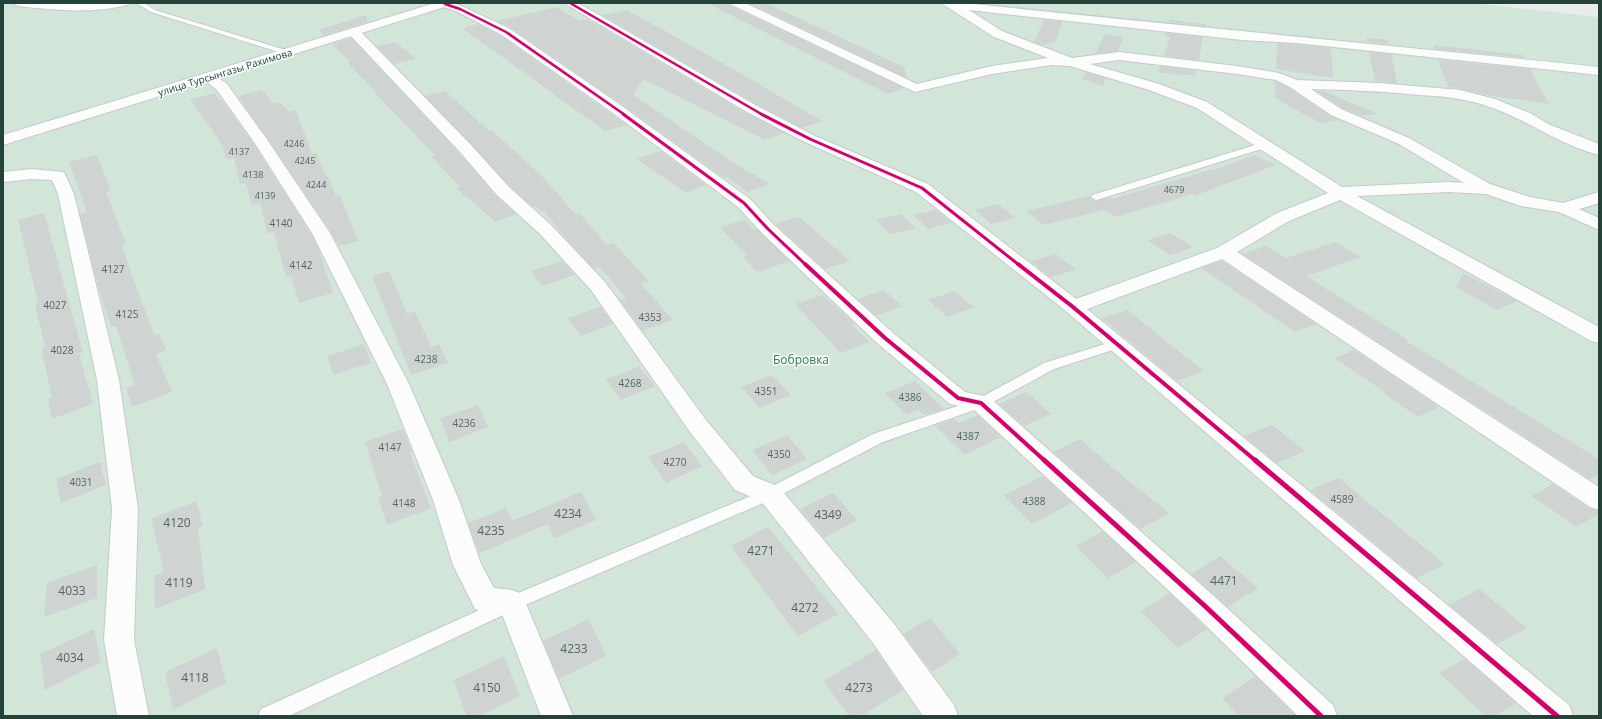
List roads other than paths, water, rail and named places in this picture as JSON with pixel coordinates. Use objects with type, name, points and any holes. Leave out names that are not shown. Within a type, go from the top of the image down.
[{"type":"street","points":[[18,3],[76,7],[105,6],[123,3]]},
{"type":"street","points":[[446,3],[512,36],[614,106],[744,203],[768,229],[885,338],[958,398],[981,404],[1206,607],[1321,716]]},
{"type":"street","name":"улица Турсынгазы Рахимова","points":[[3,140],[446,3]]},
{"type":"street","points":[[570,3],[752,109],[810,139],[922,188],[1118,344],[1557,716]]},
{"type":"street","points":[[736,3],[915,88],[992,70],[1051,61],[1071,62],[1119,56],[1237,70],[1279,78],[1295,84],[1336,112],[1404,141],[1488,189],[1527,202],[1564,208],[1599,226]]},
{"type":"street","points":[[949,4],[998,34],[1071,62],[1154,87],[1202,105],[1341,194],[1599,336]]},
{"type":"street","points":[[949,4],[1234,35],[1296,39],[1599,71]]},
{"type":"street","points":[[354,32],[461,143],[503,190],[546,229],[598,286],[698,426],[744,483],[770,494],[884,634],[942,716]]},
{"type":"street","points":[[208,77],[222,87],[261,141],[320,233],[398,384],[446,500],[467,565],[485,600],[512,603],[557,716]]},
{"type":"street","points":[[1295,84],[1386,87],[1460,94],[1490,102],[1525,116],[1543,127],[1599,150]]},
{"type":"street","points":[[3,177],[31,174],[58,175],[66,194],[108,380],[125,510],[119,640],[133,716]]},
{"type":"street","points":[[1073,307],[1224,252],[1282,217],[1348,191],[1449,187],[1488,189]]},
{"type":"street","points":[[1564,208],[1599,197]]},
{"type":"street","points":[[1224,252],[1599,500]]},
{"type":"lane","points":[[139,3],[153,11],[288,52]]},
{"type":"lane","points":[[1096,197],[1151,179],[1265,146]]},
{"type":"lane","points":[[268,716],[512,603],[770,494],[878,438],[981,404],[1050,366],[1118,344]]},
{"type":"park label","name":"Бобровка","points":[[801,360]]}]
